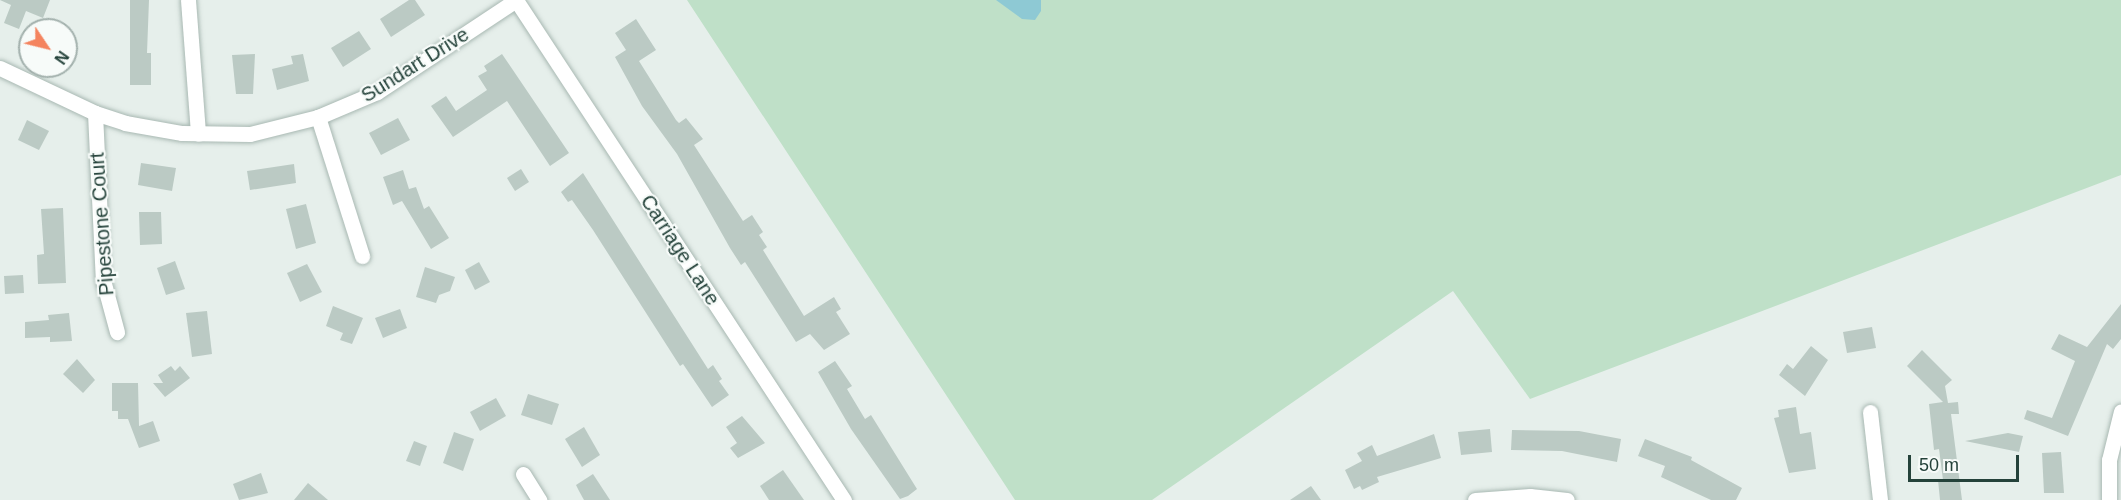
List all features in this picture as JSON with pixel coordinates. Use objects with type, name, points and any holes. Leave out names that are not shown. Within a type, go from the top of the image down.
[{"type":"street","points":[[188,0],[198,134]]},
{"type":"street","name":"Sundart Drive","points":[[0,68],[95,113],[158,130],[198,134],[250,134],[318,117],[376,92],[516,0]]},
{"type":"street","name":"Carriage Lane","points":[[516,0],[844,500]]},
{"type":"street","name":"Pipestone Court","points":[[95,113],[103,280],[117,332]]},
{"type":"street","points":[[318,117],[362,256]]},
{"type":"street","points":[[2109,500],[2109,460],[2121,411]]},
{"type":"street","points":[[1870,412],[1880,500]]},
{"type":"street","points":[[523,474],[539,500]]},
{"type":"street","points":[[1475,500],[1530,496],[1568,500]]},
{"type":"green space","points":[[687,0],[2121,0],[2121,175],[1530,399],[1453,291],[1152,500],[1015,500]]},
{"type":"water","points":[[996,0],[1041,0],[1041,11],[1035,20],[1022,19]]},
{"type":"building","points":[[0,0],[50,0],[43,18],[26,11],[23,18],[18,18],[18,29],[4,23],[11,5]]},
{"type":"building","points":[[130,0],[149,0],[147,53],[151,53],[151,85],[130,85]]},
{"type":"building","points":[[409,0],[415,0],[425,15],[391,37],[380,19]]},
{"type":"building","points":[[636,19],[656,50],[639,61],[676,120],[679,123],[686,118],[703,139],[694,145],[743,221],[752,215],[763,232],[759,235],[767,247],[763,250],[804,316],[834,297],[841,309],[836,312],[850,334],[824,350],[810,334],[796,342],[745,262],[741,265],[677,154],[642,106],[615,57],[626,50],[615,33]]},
{"type":"building","points":[[359,31],[371,49],[343,67],[331,48]]},
{"type":"building","points":[[255,54],[253,94],[236,94],[232,55]]},
{"type":"building","points":[[303,54],[309,81],[277,90],[272,69],[293,64],[291,56]]},
{"type":"building","points":[[502,54],[569,153],[550,166],[507,101],[453,137],[431,106],[446,96],[456,111],[487,90],[478,76],[487,71],[484,66]]},
{"type":"building","points":[[398,118],[410,140],[381,155],[369,133]]},
{"type":"building","points":[[27,120],[49,131],[39,150],[18,140]]},
{"type":"building","points":[[141,163],[176,168],[172,191],[138,185]]},
{"type":"building","points":[[294,164],[296,183],[250,190],[247,171]]},
{"type":"building","points":[[521,169],[529,182],[515,191],[507,178]]},
{"type":"building","points":[[403,170],[409,189],[416,187],[424,209],[429,206],[449,238],[431,249],[402,201],[393,205],[383,177]]},
{"type":"building","points":[[583,173],[708,369],[713,365],[722,379],[719,381],[729,395],[712,407],[683,364],[680,366],[572,200],[568,202],[561,192]]},
{"type":"building","points":[[306,204],[316,243],[296,249],[286,209]]},
{"type":"building","points":[[63,208],[66,283],[38,284],[37,255],[44,254],[41,209]]},
{"type":"building","points":[[139,212],[161,212],[162,244],[140,245]]},
{"type":"building","points":[[175,261],[185,289],[166,295],[157,268]]},
{"type":"building","points":[[479,262],[490,282],[475,290],[465,270]]},
{"type":"building","points":[[307,264],[322,292],[300,302],[287,273]]},
{"type":"building","points":[[425,267],[455,277],[450,291],[439,295],[436,303],[416,297]]},
{"type":"building","points":[[23,275],[24,293],[5,294],[4,276]]},
{"type":"building","points":[[2121,304],[2121,339],[2113,349],[2107,344],[2068,436],[2024,419],[2027,410],[2052,418],[2075,361],[2051,349],[2059,334],[2087,347]]},
{"type":"building","points":[[333,306],[363,318],[352,344],[340,340],[343,333],[326,326]]},
{"type":"building","points":[[400,309],[407,328],[383,338],[375,318]]},
{"type":"building","points":[[207,311],[212,354],[192,357],[186,313]]},
{"type":"building","points":[[69,313],[72,341],[50,342],[50,337],[25,338],[25,322],[49,320],[48,315]]},
{"type":"building","points":[[1872,327],[1876,348],[1847,353],[1843,332]]},
{"type":"building","points":[[1811,346],[1828,360],[1805,396],[1779,375],[1787,364],[1793,369]]},
{"type":"building","points":[[1922,350],[1952,380],[1945,386],[1948,403],[1958,402],[1959,414],[1951,414],[1962,500],[1940,500],[1938,480],[1943,480],[1939,449],[1934,450],[1929,404],[1943,402],[1907,366]]},
{"type":"building","points":[[77,359],[95,380],[83,393],[63,374]]},
{"type":"building","points":[[835,361],[852,386],[847,389],[865,419],[871,415],[917,489],[908,496],[900,499],[851,429],[818,372]]},
{"type":"building","points":[[171,366],[175,371],[180,366],[190,378],[165,397],[153,383],[163,383],[158,375]]},
{"type":"building","points":[[112,383],[138,383],[139,426],[153,421],[160,441],[139,448],[128,419],[118,419],[118,411],[112,411]]},
{"type":"building","points":[[528,394],[559,404],[552,425],[521,415]]},
{"type":"building","points":[[496,398],[506,416],[480,431],[470,412]]},
{"type":"building","points":[[1796,407],[1800,434],[1811,432],[1816,469],[1789,473],[1774,418],[1779,417],[1778,410]]},
{"type":"building","points":[[742,416],[765,443],[738,458],[730,448],[737,443],[726,427]]},
{"type":"building","points":[[584,427],[600,455],[582,467],[565,439]]},
{"type":"building","points":[[1490,429],[1492,452],[1461,455],[1458,432]]},
{"type":"building","points":[[1512,430],[1579,431],[1621,439],[1617,462],[1562,451],[1511,450]]},
{"type":"building","points":[[454,432],[474,439],[463,471],[443,463]]},
{"type":"building","points":[[2008,433],[2023,436],[2019,452],[1965,441]]},
{"type":"building","points":[[1434,434],[1441,458],[1377,477],[1379,482],[1362,490],[1360,486],[1354,489],[1345,470],[1362,461],[1357,453],[1372,445],[1377,456]]},
{"type":"building","points":[[1645,439],[1692,457],[1691,460],[1742,488],[1736,500],[1711,500],[1661,477],[1665,466],[1638,456]]},
{"type":"building","points":[[414,441],[427,446],[420,466],[406,461]]},
{"type":"building","points":[[2061,452],[2064,493],[2044,493],[2042,453]]},
{"type":"building","points":[[783,470],[804,500],[769,500],[760,486]]},
{"type":"building","points":[[261,473],[268,493],[239,500],[233,484]]},
{"type":"building","points":[[593,474],[610,500],[584,500],[576,485]]},
{"type":"building","points":[[308,483],[328,500],[294,500]]},
{"type":"building","points":[[1311,486],[1321,500],[1290,500]]}]
